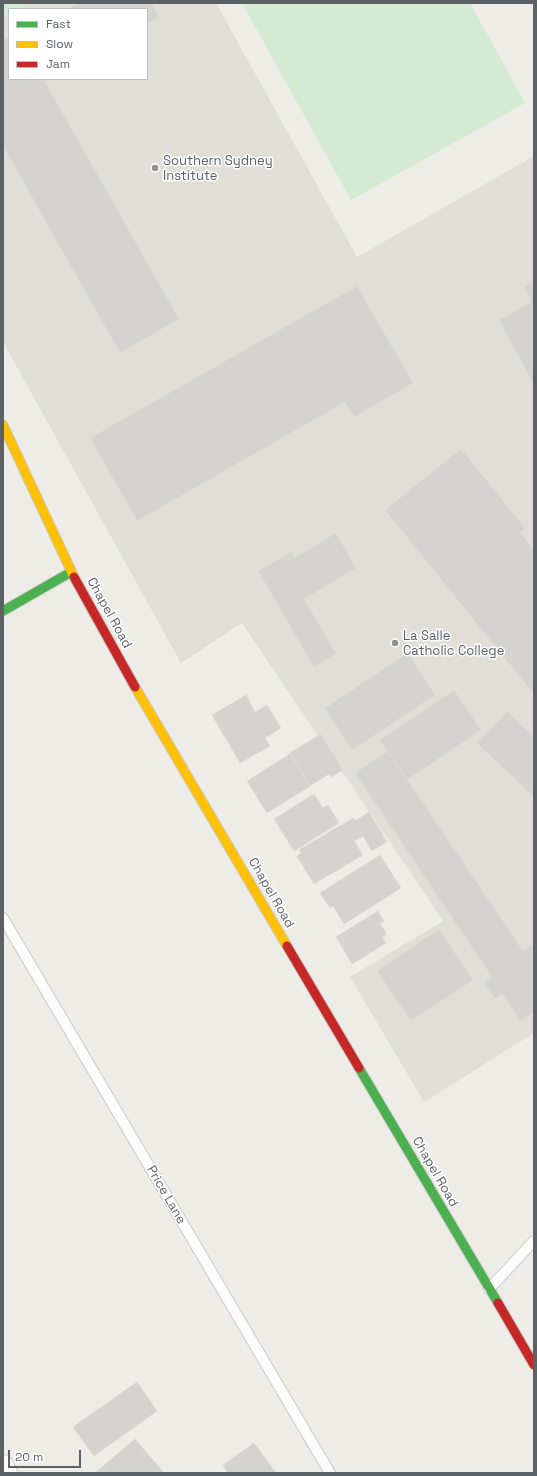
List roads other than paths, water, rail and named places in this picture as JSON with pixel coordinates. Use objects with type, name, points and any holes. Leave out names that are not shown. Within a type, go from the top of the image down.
[{"type":"main road","name":"Chapel Road","points":[[3,425],[71,572],[126,672],[534,1365]]},
{"type":"main road","points":[[3,611],[71,572]]},
{"type":"street","points":[[3,1465],[7,1473]]},
{"type":"lane","name":"Price Lane","points":[[3,918],[330,1473]]},
{"type":"lane","points":[[489,1289],[534,1241]]},
{"type":"place","name":"Southern Sydney Institute","points":[[155,168]]},
{"type":"place","name":"La Salle Catholic College","points":[[395,643]]}]
